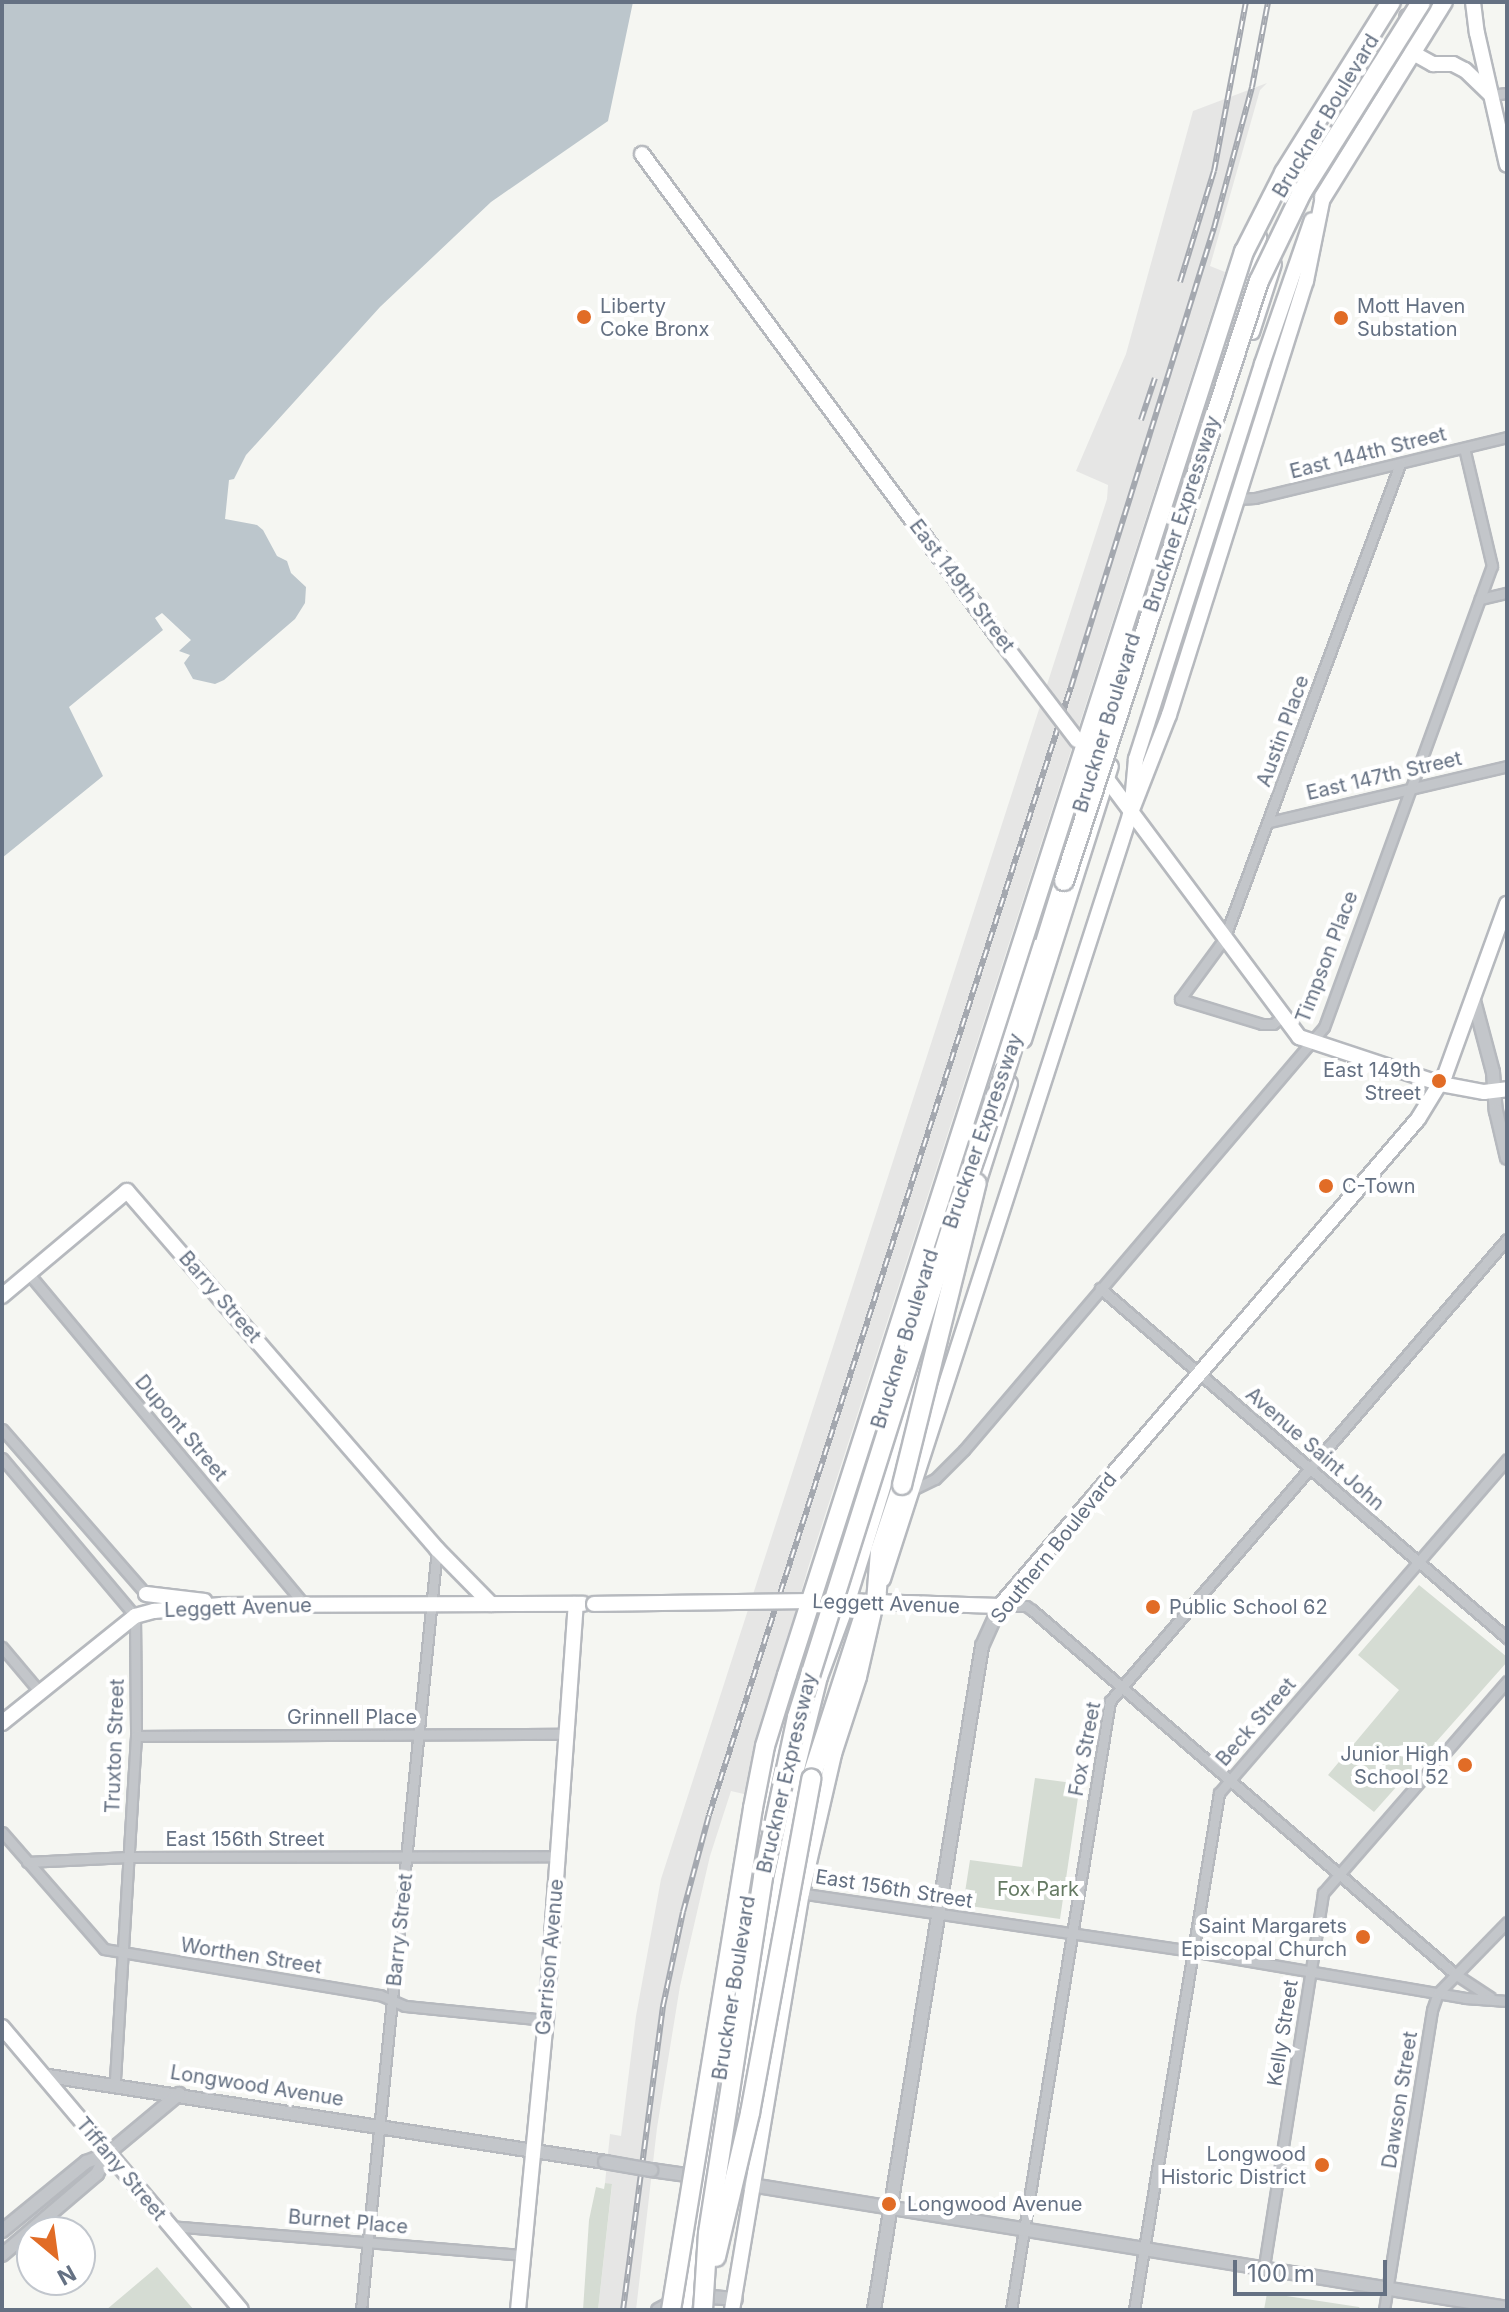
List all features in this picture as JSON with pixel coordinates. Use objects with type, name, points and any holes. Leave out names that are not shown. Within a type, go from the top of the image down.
[{"type":"highway","name":"Bruckner Expressway","points":[[705,2306],[708,2233],[763,1877],[797,1717],[947,1240],[1005,1072],[1259,281],[1302,192],[1405,4]]},
{"type":"highway","name":"Bruckner Expressway","points":[[671,2310],[750,1823],[765,1746],[782,1689],[1244,252],[1284,173],[1405,4]]},
{"type":"highway","points":[[705,2306],[750,2113],[811,1779],[863,1618],[876,1602],[880,1551],[906,1488],[1005,1072]]},
{"type":"main road","name":"Bruckner Boulevard","points":[[1130,815],[1136,759],[1286,290],[1323,197],[1444,2]]},
{"type":"main road","points":[[1473,2],[1507,165]]},
{"type":"main road","name":"Bruckner Boulevard","points":[[685,2303],[749,1885],[778,1742],[821,1601],[932,1250],[1094,764],[1263,227],[1315,133],[1405,4]]},
{"type":"main road","name":"Bruckner Boulevard","points":[[705,2306],[794,1781],[820,1677],[848,1601],[1106,781],[1298,193],[1316,154],[1405,4]]},
{"type":"main road","points":[[1405,4],[1413,53],[1433,64],[1453,64],[1465,70],[1490,95]]},
{"type":"main road","points":[[1298,193],[1300,170],[1315,133]]},
{"type":"main road","name":"East 149th Street","points":[[642,154],[1130,815],[1299,1037],[1441,1084],[1500,1090]]},
{"type":"main road","name":"Bruckner Boulevard","points":[[906,1488],[1130,815],[1169,715],[1306,281],[1323,197]]},
{"type":"main road","points":[[1195,442],[1237,377]]},
{"type":"main road","name":"Southern Boulevard","points":[[1000,1606],[1405,1136],[1441,1084],[1507,904]]},
{"type":"main road","name":"Barry Street","points":[[29,1274],[127,1191],[437,1549],[491,1604]]},
{"type":"main road","points":[[2,1296],[29,1274]]},
{"type":"main road","points":[[146,1594],[185,1596],[221,1605]]},
{"type":"main road","name":"Leggett Avenue","points":[[135,1616],[186,1607],[221,1605],[848,1601],[1000,1606]]},
{"type":"main road","points":[[735,2306],[802,1893],[834,1754],[859,1677],[876,1602]]},
{"type":"main road","name":"Garrison Avenue","points":[[518,2310],[546,2020],[576,1604]]},
{"type":"main road","points":[[2,1723],[135,1616]]},
{"type":"main road","name":"Tiffany Street","points":[[2,2027],[241,2310]]},
{"type":"street","points":[[1490,95],[1507,93]]},
{"type":"street","name":"East 144th Street","points":[[1237,499],[1255,498],[1507,437]]},
{"type":"street","name":"Timpson Place","points":[[906,1488],[935,1479],[964,1450],[1324,1027],[1492,566],[1464,448]]},
{"type":"street","name":"Austin Place","points":[[1282,1017],[1273,1024],[1262,1024],[1180,999],[1224,939],[1400,464]]},
{"type":"street","points":[[1480,599],[1507,593]]},
{"type":"street","name":"East 147th Street","points":[[1269,822],[1507,766]]},
{"type":"street","points":[[1473,997],[1500,1090],[1507,1158]]},
{"type":"street","name":"Fox Street","points":[[1011,2310],[1110,1701],[1507,1239]]},
{"type":"street","name":"Dupont Street","points":[[29,1274],[305,1605]]},
{"type":"street","name":"Avenue Saint John","points":[[1100,1288],[1507,1638]]},
{"type":"street","points":[[2,1429],[146,1594]]},
{"type":"street","points":[[2,1458],[135,1616]]},
{"type":"street","name":"Beck Street","points":[[1134,2310],[1219,1793],[1507,1459]]},
{"type":"street","name":"Barry Street","points":[[361,2310],[437,1549]]},
{"type":"street","name":"Leggett Avenue","points":[[1000,1606],[1026,1606],[1455,1974],[1493,1999]]},
{"type":"street","name":"Southern Boulevard","points":[[874,2310],[982,1646],[1000,1606]]},
{"type":"street","name":"Truxton Street","points":[[115,2084],[136,1736],[135,1616]]},
{"type":"street","points":[[2,1647],[39,1691]]},
{"type":"street","name":"Kelly Street","points":[[1264,2266],[1323,1893],[1507,1681]]},
{"type":"street","name":"Grinnell Place","points":[[136,1736],[568,1734]]},
{"type":"street","name":"Worthen Street","points":[[2,1832],[104,1949],[380,1995],[405,2006],[546,2020]]},
{"type":"street","name":"East 156th Street","points":[[27,1862],[128,1857],[558,1856]]},
{"type":"street","name":"East 156th Street","points":[[749,1885],[1191,1951],[1311,1974],[1507,2001]]},
{"type":"street","points":[[1438,1993],[1507,1922]]},
{"type":"street","name":"Dawson Street","points":[[1384,2310],[1438,1993]]},
{"type":"street","name":"Longwood Avenue","points":[[42,2075],[755,2185],[1507,2308]]},
{"type":"street","points":[[3,2228],[86,2162],[107,2154],[179,2094]]},
{"type":"street","points":[[48,2216],[97,2174],[107,2154]]},
{"type":"street","name":"Burnet Place","points":[[170,2226],[523,2255]]},
{"type":"street","points":[[658,2310],[685,2303],[735,2306]]},
{"type":"shaded area","points":[[2,2],[633,2],[608,121],[491,202],[380,307],[246,455],[234,479],[229,480],[225,519],[257,525],[263,530],[277,556],[287,561],[291,573],[306,587],[305,603],[295,619],[224,680],[215,684],[193,679],[184,663],[190,655],[179,651],[191,640],[162,613],[155,618],[163,630],[69,707],[103,776],[2,858]]},
{"type":"shaded area","points":[[1267,83],[1260,90],[1210,266],[1225,272],[808,1568],[744,1794],[731,1791],[710,1856],[680,1986],[657,2128],[636,2310],[598,2310],[612,2185],[605,2183],[610,2134],[621,2136],[636,2016],[661,1879],[1107,499],[1108,485],[1076,471],[1126,354],[1193,111]]},
{"type":"green space","points":[[1419,1585],[1507,1657],[1507,1662],[1374,1812],[1328,1775],[1399,1690],[1358,1655]]},
{"type":"green space","name":"Fox Park","points":[[1035,1778],[1080,1784],[1060,1919],[963,1905],[970,1860],[1022,1867]]},
{"type":"green space","points":[[605,2183],[612,2184],[598,2310],[583,2310],[589,2220],[596,2187],[604,2189]]},
{"type":"green space","points":[[157,2267],[194,2310],[106,2310]]},
{"type":"green space","points":[[1267,2293],[1359,2307],[1361,2310],[1264,2310]]},
{"type":"railway","points":[[1180,282],[1214,171],[1246,2]]},
{"type":"railway","points":[[623,2310],[663,2006],[683,1912],[709,1815],[1071,687],[1214,228],[1252,87],[1268,2]]},
{"type":"railway","points":[[1141,420],[1155,378]]},
{"type":"place","name":"Liberty Coke Bronx","points":[[584,317]]},
{"type":"place","name":"Mott Haven Substation","points":[[1341,318]]},
{"type":"place","name":"East 149th Street","points":[[1439,1081]]},
{"type":"place","name":"C-Town","points":[[1326,1186]]},
{"type":"place","name":"Public School 62","points":[[1153,1607]]},
{"type":"place","name":"Junior High School 52","points":[[1465,1765]]},
{"type":"place","name":"Saint Margarets Episcopal Church","points":[[1363,1937]]},
{"type":"place","name":"Longwood Historic District","points":[[1322,2165]]},
{"type":"place","name":"Longwood Avenue","points":[[889,2204]]}]
